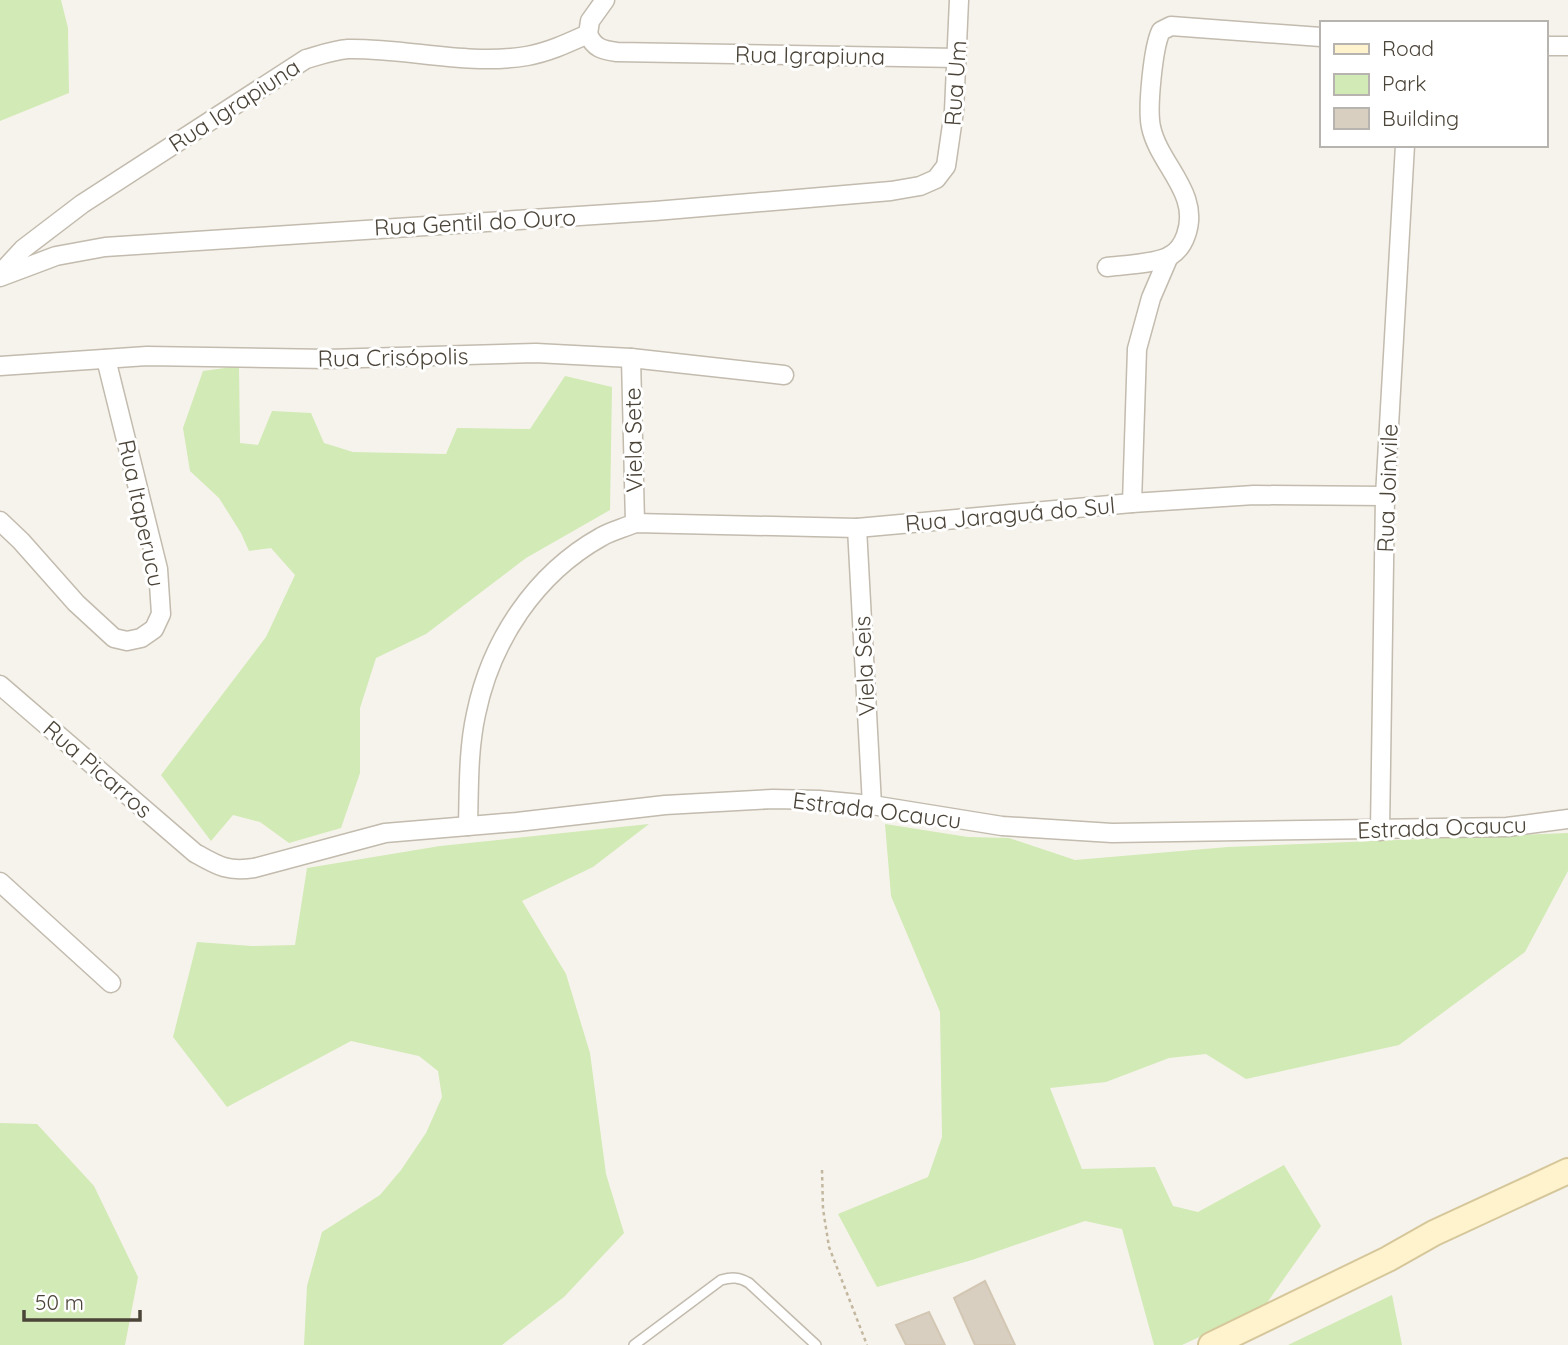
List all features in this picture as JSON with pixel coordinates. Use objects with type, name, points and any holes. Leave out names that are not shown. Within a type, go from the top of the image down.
[{"type":"main road","points":[[1212,1345],[1388,1259],[1434,1233],[1568,1171]]},
{"type":"street","name":"Rua Um","points":[[946,166],[951,144],[959,0]]},
{"type":"street","points":[[588,34],[590,21],[604,1]]},
{"type":"street","points":[[1132,503],[1137,349],[1150,298],[1169,257],[1180,248],[1190,218],[1188,202],[1180,183],[1164,159],[1150,124],[1149,103],[1161,31],[1171,26],[1320,37]]},
{"type":"street","name":"Rua Igrapiuna","points":[[0,276],[23,249],[82,204],[306,59],[346,49],[447,57],[526,56],[557,48],[588,34],[593,44],[602,50],[617,52],[957,58]]},
{"type":"street","points":[[1547,46],[1568,46]]},
{"type":"street","name":"Rua Joinvile","points":[[1380,831],[1385,496],[1405,147]]},
{"type":"street","name":"Rua Gentil do Ouro","points":[[0,276],[56,256],[105,247],[389,226],[655,211],[891,191],[920,186],[936,179],[946,166]]},
{"type":"street","points":[[1107,267],[1169,257]]},
{"type":"street","name":"Rua Crisópolis","points":[[0,366],[147,356],[340,359],[536,353],[631,358],[784,375]]},
{"type":"street","name":"Viela Sete","points":[[631,358],[635,523]]},
{"type":"street","name":"Rua Itaperucu","points":[[0,521],[76,603],[114,638],[127,641],[141,638],[154,629],[161,614],[158,569],[106,359]]},
{"type":"street","name":"Rua Jaraguá do Sul","points":[[635,523],[857,528],[1132,503],[1254,495],[1385,496]]},
{"type":"street","points":[[468,826],[475,715],[489,666],[506,631],[535,589],[568,559],[601,537],[635,523]]},
{"type":"street","name":"Viela Seis","points":[[857,528],[872,805]]},
{"type":"street","name":"Rua Picarros","points":[[0,685],[195,853]]},
{"type":"street","name":"Estrada Ocaucu","points":[[195,853],[221,868],[234,871],[385,833],[665,805],[773,799],[872,805],[1002,826],[1112,833],[1380,831],[1507,827],[1568,819]]},
{"type":"street","points":[[0,882],[111,983]]},
{"type":"lane","points":[[635,1345],[721,1280],[730,1277],[749,1283],[816,1345]]},
{"type":"path","points":[[822,1170],[823,1209],[829,1247],[867,1345]]},
{"type":"green space","points":[[0,0],[61,0],[68,28],[69,93],[0,121]]},
{"type":"green space","points":[[239,366],[240,443],[258,445],[272,411],[311,413],[324,443],[353,452],[446,454],[457,428],[530,429],[565,376],[612,387],[610,510],[526,558],[426,634],[376,658],[360,708],[360,773],[341,828],[289,843],[260,822],[233,815],[211,841],[161,775],[266,637],[295,575],[271,548],[249,551],[219,498],[190,471],[183,428],[203,371]]},
{"type":"green space","points":[[649,824],[593,867],[522,901],[566,974],[590,1053],[606,1174],[624,1233],[564,1297],[502,1345],[304,1345],[307,1286],[322,1232],[380,1195],[401,1170],[426,1133],[442,1097],[438,1071],[419,1056],[351,1041],[227,1107],[173,1037],[197,942],[252,946],[295,945],[307,868],[440,846]]},
{"type":"green space","points":[[885,824],[968,837],[1009,838],[1075,860],[1228,847],[1568,833],[1568,871],[1525,952],[1399,1045],[1246,1079],[1206,1054],[1169,1058],[1106,1082],[1050,1088],[1082,1169],[1155,1167],[1173,1206],[1198,1212],[1284,1165],[1321,1226],[1264,1307],[1182,1345],[1154,1345],[1122,1229],[1085,1221],[972,1260],[877,1287],[838,1214],[928,1177],[942,1137],[940,1012],[891,896]]},
{"type":"green space","points":[[0,1123],[37,1124],[94,1186],[138,1277],[125,1345],[0,1345]]},
{"type":"green space","points":[[1392,1295],[1402,1345],[1288,1345]]},
{"type":"building","points":[[985,1281],[1015,1345],[975,1345],[954,1298]]},
{"type":"building","points":[[929,1312],[945,1345],[906,1345],[896,1325]]}]
